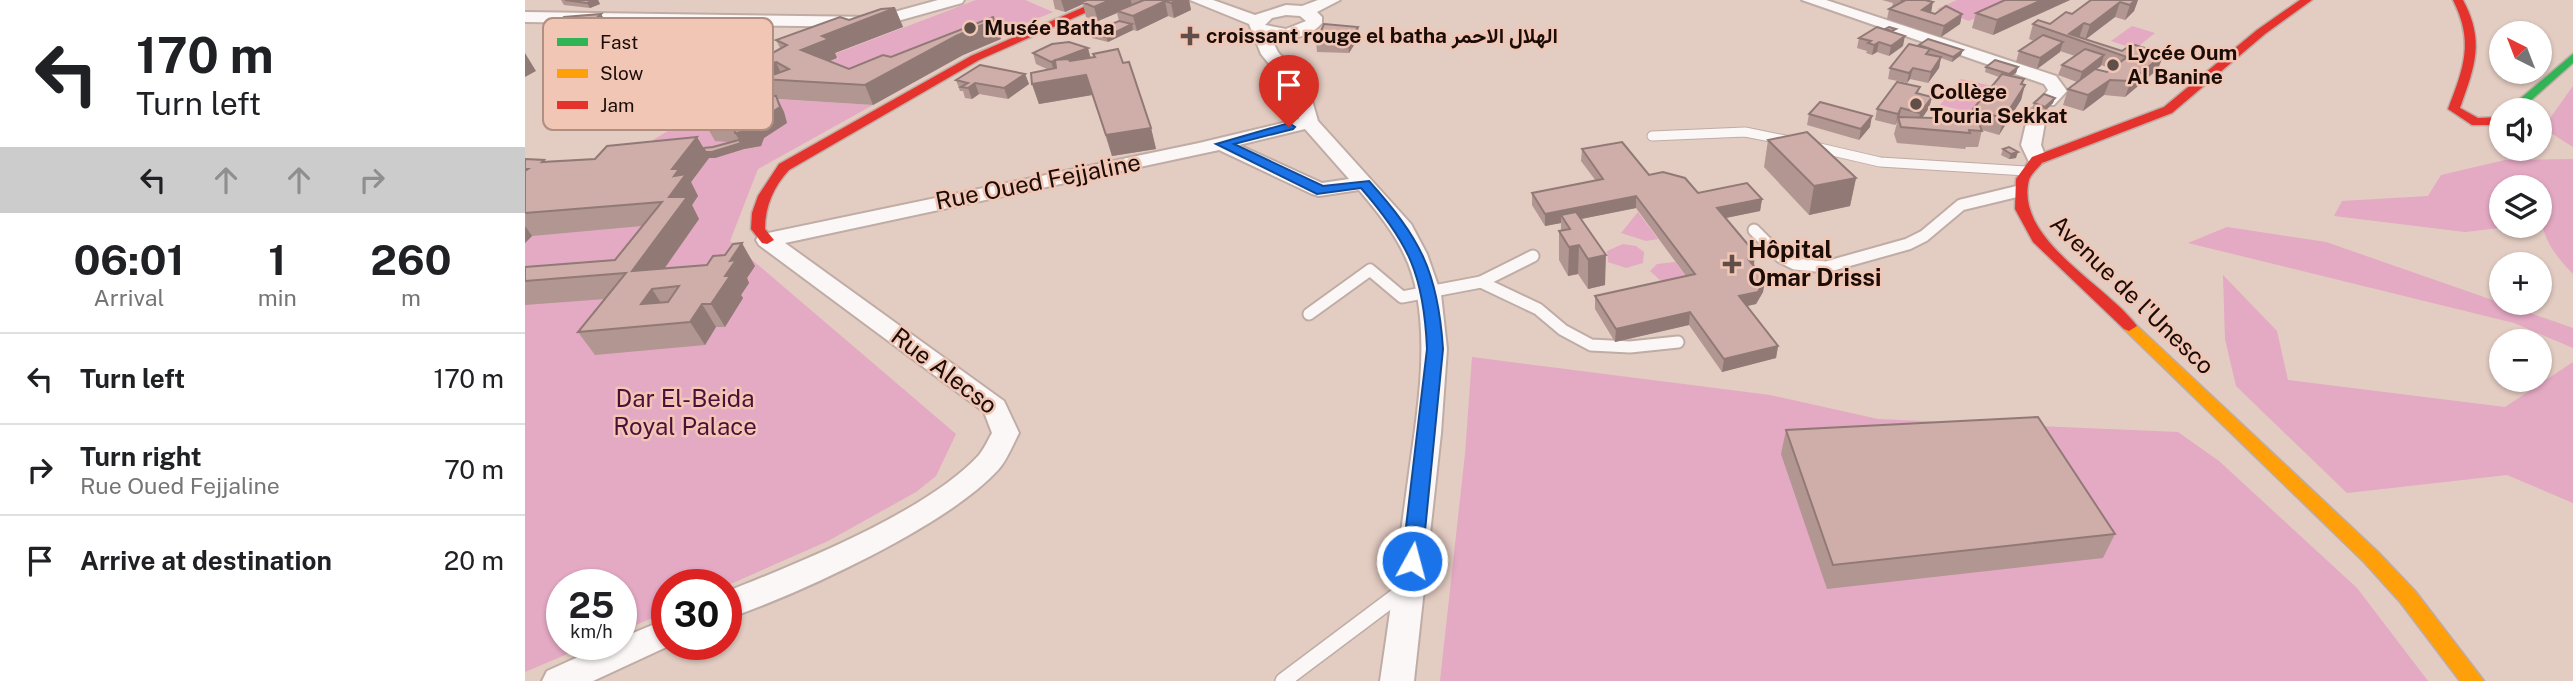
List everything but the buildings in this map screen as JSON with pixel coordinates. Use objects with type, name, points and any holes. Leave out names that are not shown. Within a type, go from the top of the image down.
[{"type":"main road","points":[[767,240],[757,227],[758,217],[772,179],[784,167],[975,58],[1109,0]]},
{"type":"main road","points":[[2019,191],[2031,165],[2168,110],[2261,32],[2307,0]]},
{"type":"main road","points":[[2458,0],[2470,19],[2475,39],[2454,109],[2459,115],[2479,122],[2489,122]]},
{"type":"main road","points":[[2527,98],[2573,57]]},
{"type":"main road","name":"Avenue de l'Unesco","points":[[2019,191],[2026,221],[2038,239],[2371,557],[2408,597],[2473,681]]},
{"type":"street","points":[[773,20],[876,22],[956,0]]},
{"type":"street","points":[[1198,0],[1281,34],[1302,13],[1332,0]]},
{"type":"street","points":[[1810,0],[1865,8],[2050,80],[2057,91],[2043,106],[2031,145],[2031,165]]},
{"type":"street","points":[[555,17],[584,3]]},
{"type":"street","points":[[1257,25],[1272,12],[1302,13]]},
{"type":"street","points":[[1302,13],[1295,63],[1308,122],[1364,183],[1408,239],[1429,294],[1435,349],[1428,433],[1397,681]]},
{"type":"street","points":[[525,17],[619,18]]},
{"type":"street","points":[[525,33],[543,23]]},
{"type":"street","points":[[1257,25],[1270,54],[1295,63]]},
{"type":"street","name":"Rue Oued Fejjaline","points":[[767,240],[1222,144],[1308,122]]},
{"type":"street","points":[[1222,144],[1322,191],[1364,183]]},
{"type":"street","name":"Rue Alecso","points":[[742,599],[828,560],[938,502],[986,468],[1001,449],[1008,433],[1006,419],[995,407],[767,240]]},
{"type":"street","points":[[559,681],[651,639]]},
{"type":"lane","points":[[841,34],[876,22]]},
{"type":"lane","points":[[1652,136],[1745,132],[1880,162],[2031,165]]},
{"type":"lane","points":[[1754,230],[1770,250],[1800,267],[1835,267],[1923,237],[1958,207],[1984,196],[2019,191]]},
{"type":"lane","points":[[1309,314],[1370,270],[1396,295],[1402,297],[1481,282],[1533,256]]},
{"type":"lane","points":[[1481,282],[1538,309],[1563,330],[1591,345],[1630,347],[1678,342]]},
{"type":"lane","points":[[1283,681],[1409,586]]},
{"type":"green space","points":[[976,0],[1025,0],[1053,12],[899,75],[810,68],[839,58],[832,55]]},
{"type":"green space","points":[[1957,0],[2016,0],[1969,21],[1937,9]]},
{"type":"green space","points":[[2132,26],[2155,33],[2135,49],[2111,41]]},
{"type":"green space","points":[[1961,79],[1992,86],[1972,113],[1940,105]]},
{"type":"green space","points":[[2573,86],[2573,147],[2552,134],[2552,115]]},
{"type":"green space","name":"Dar El-Beida Royal Palace","points":[[773,99],[873,105],[758,169],[730,241],[956,434],[936,476],[916,492],[828,541],[742,579],[742,569],[651,569],[651,619],[637,624],[637,569],[546,569],[546,660],[553,660],[525,672],[525,179],[588,179],[670,130],[773,130]]},
{"type":"green space","points":[[2573,159],[2573,274],[2555,254],[2546,238],[2552,238],[2552,175],[2489,175],[2489,229],[2465,232],[2334,216],[2342,201],[2428,196],[2441,175],[2501,161]]},
{"type":"green space","points":[[1638,212],[1658,239],[1646,241],[1621,233]]},
{"type":"green space","points":[[2227,227],[2326,242],[2489,299],[2489,315],[2536,315],[2573,328],[2573,348],[2552,339],[2552,329],[2528,329],[2514,323],[2188,243]]},
{"type":"green space","points":[[1623,244],[1636,246],[1644,252],[1643,263],[1626,268],[1608,262],[1607,251]]},
{"type":"green space","points":[[1675,262],[1691,283],[1660,280],[1650,271],[1657,264]]},
{"type":"green space","points":[[2223,275],[2277,331],[2288,380],[2505,407],[2528,392],[2552,392],[2552,376],[2573,362],[2573,503],[2507,475],[2347,493],[2236,386],[2225,339]]},
{"type":"green space","points":[[1472,357],[1770,395],[1878,419],[2178,432],[2219,461],[2357,588],[2428,681],[1440,681],[1465,454]]},
{"type":"traffic: fast","points":[[2527,98],[2573,57]]},
{"type":"traffic: slow","points":[[2129,326],[2371,557],[2408,597],[2473,681]]},
{"type":"traffic: jam","points":[[767,240],[758,229],[761,204],[773,180],[784,167],[975,58],[1109,0]]},
{"type":"traffic: jam","points":[[2129,326],[2038,239],[2022,209],[2023,179],[2037,160],[2168,110],[2261,32],[2307,0]]},
{"type":"traffic: jam","points":[[2458,0],[2466,15],[2472,41],[2468,67],[2454,109],[2476,122],[2489,121]]},
{"type":"place","name":"Musée Batha","points":[[970,28]]},
{"type":"place","name":"croissant rouge el batha الهلال الاحمر","points":[[1190,36]]},
{"type":"place","name":"Lycée Oum Al Banine","points":[[2113,65]]},
{"type":"place","name":"Collège Touria Sekkat","points":[[1916,104]]},
{"type":"place","name":"Hôpital Omar Drissi","points":[[1732,264]]},
{"type":"route","points":[[1289,127],[1222,144],[1322,191],[1364,183],[1400,224],[1424,273],[1433,319],[1435,349],[1428,433],[1412,561]]}]
